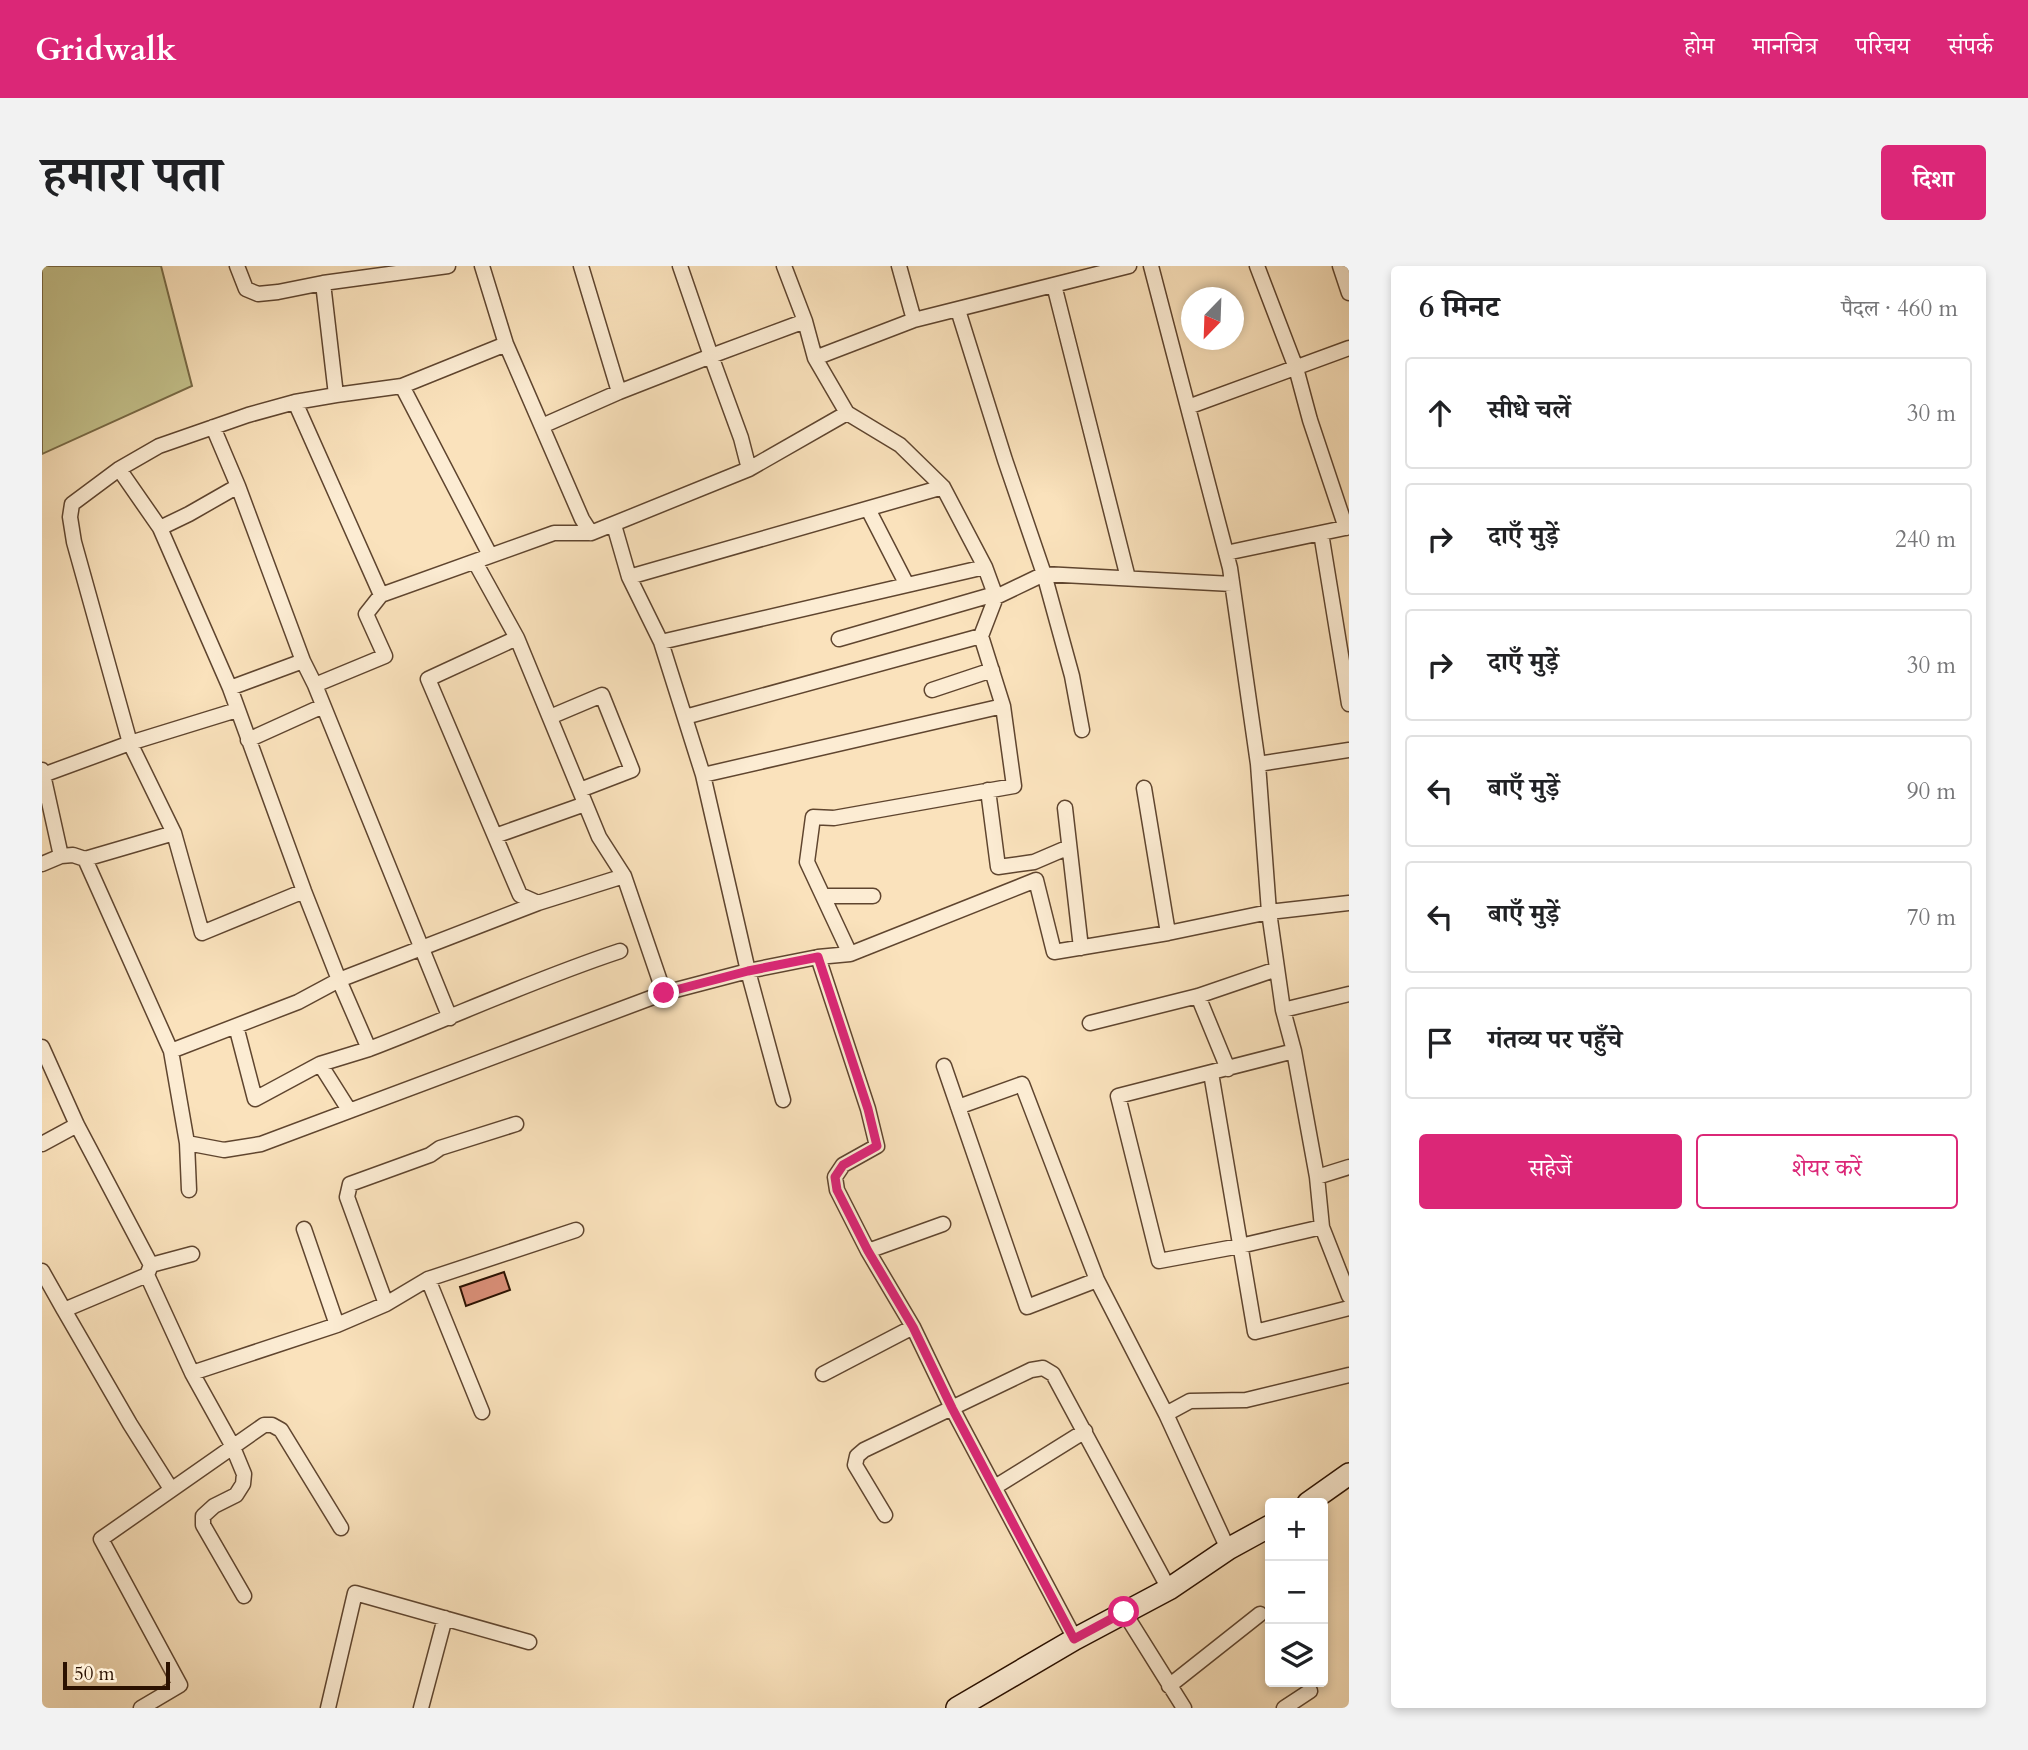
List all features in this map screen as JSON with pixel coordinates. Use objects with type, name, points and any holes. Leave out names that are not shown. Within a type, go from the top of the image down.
[{"type":"street","points":[[237,266],[246,289],[258,294],[388,270],[448,266]]},
{"type":"street","points":[[482,266],[506,344],[582,520],[592,533]]},
{"type":"street","points":[[581,266],[619,392]]},
{"type":"street","points":[[680,266],[741,438],[748,469]]},
{"type":"street","points":[[784,266],[805,321],[815,358],[847,413],[900,445],[943,488],[985,566],[995,595],[981,636],[1003,706],[1014,786],[834,818],[813,817],[807,862],[850,954]]},
{"type":"street","points":[[899,266],[914,320]]},
{"type":"street","points":[[815,358],[914,320],[1129,266]]},
{"type":"street","points":[[1151,266],[1226,552],[1258,764],[1269,912],[1283,1010],[1294,1051],[1317,1177],[1322,1227],[1349,1296]]},
{"type":"street","points":[[1226,552],[1348,528],[1310,420],[1296,368],[1257,266]]},
{"type":"street","points":[[1340,266],[1349,293]]},
{"type":"street","points":[[323,283],[336,395]]},
{"type":"street","points":[[1054,285],[1128,578]]},
{"type":"street","points":[[958,310],[1044,574],[1072,676],[1082,730]]},
{"type":"street","points":[[542,426],[619,392],[805,321]]},
{"type":"street","points":[[304,891],[202,933],[174,833],[130,743],[74,542],[70,517],[72,504],[119,469],[159,446],[295,402],[402,387],[506,344]]},
{"type":"street","points":[[1188,407],[1349,348]]},
{"type":"street","points":[[402,387],[490,555]]},
{"type":"street","points":[[295,402],[381,596]]},
{"type":"street","points":[[315,685],[385,656],[366,614],[381,596],[554,533],[592,533],[614,525],[748,469],[847,413]]},
{"type":"street","points":[[214,427],[303,661],[450,1018]]},
{"type":"street","points":[[119,469],[160,528],[230,688],[304,891],[369,1049]]},
{"type":"street","points":[[160,528],[238,486]]},
{"type":"street","points":[[629,577],[943,488]]},
{"type":"street","points":[[868,509],[907,585]]},
{"type":"street","points":[[614,525],[629,577],[661,642],[703,775],[748,971],[783,1100]]},
{"type":"street","points":[[1321,533],[1349,704]]},
{"type":"street","points":[[475,562],[517,638],[599,837],[624,876],[664,993]]},
{"type":"street","points":[[661,642],[985,566]]},
{"type":"street","points":[[839,639],[995,595],[1044,574],[1232,584]]},
{"type":"street","points":[[685,717],[981,636]]},
{"type":"street","points":[[517,638],[428,679],[520,895],[538,903]]},
{"type":"street","points":[[230,688],[303,661]]},
{"type":"street","points":[[932,690],[992,670]]},
{"type":"street","points":[[495,836],[583,797],[632,770],[602,695],[550,717]]},
{"type":"street","points":[[248,740],[323,706]]},
{"type":"street","points":[[703,775],[1003,706]]},
{"type":"street","points":[[61,856],[43,773],[237,710]]},
{"type":"street","points":[[1258,764],[1349,750]]},
{"type":"street","points":[[1144,788],[1167,933]]},
{"type":"street","points":[[988,790],[998,867],[1034,862],[1069,847]]},
{"type":"street","points":[[1065,808],[1081,948]]},
{"type":"street","points":[[42,864],[61,856],[73,855],[85,859],[174,833]]},
{"type":"street","points":[[85,859],[171,1051],[187,1143],[189,1190]]},
{"type":"street","points":[[171,1051],[298,1002],[339,980],[538,903],[624,876]]},
{"type":"street","points":[[187,1143],[224,1150],[261,1144],[664,993],[748,971],[818,957],[850,954],[1036,880],[1054,952],[1269,912],[1349,903]]},
{"type":"street","points":[[823,896],[873,896]]},
{"type":"street","points":[[236,1026],[255,1099],[320,1065],[369,1049],[620,951]]},
{"type":"street","points":[[818,957],[868,1109],[877,1146],[843,1165],[835,1177],[837,1190],[868,1251],[913,1327],[952,1408],[1074,1639]]},
{"type":"street","points":[[1090,1023],[1198,996],[1277,969]]},
{"type":"street","points":[[1283,1010],[1349,995]]},
{"type":"street","points":[[1198,996],[1228,1069]]},
{"type":"street","points":[[42,1047],[76,1125],[149,1270],[192,1373],[232,1445],[244,1474],[243,1484],[236,1495],[214,1506],[203,1516],[203,1525],[244,1596]]},
{"type":"street","points":[[1294,1051],[1118,1096],[1159,1261],[1322,1227]]},
{"type":"street","points":[[320,1065],[349,1110]]},
{"type":"street","points":[[944,1066],[1027,1307],[1097,1280]]},
{"type":"street","points":[[1211,1073],[1255,1332],[1349,1308]]},
{"type":"street","points":[[958,1107],[1023,1084],[1097,1280],[1166,1414],[1228,1549]]},
{"type":"street","points":[[386,1304],[347,1197],[350,1184],[430,1155],[440,1148],[516,1124]]},
{"type":"street","points":[[42,1144],[76,1125]]},
{"type":"street","points":[[1317,1177],[1349,1167]]},
{"type":"street","points":[[868,1251],[943,1223]]},
{"type":"street","points":[[304,1229],[337,1325]]},
{"type":"street","points":[[192,1373],[337,1325],[386,1304],[428,1279],[576,1230]]},
{"type":"street","points":[[64,1310],[149,1270],[192,1254]]},
{"type":"street","points":[[42,1271],[130,1424],[171,1489]]},
{"type":"street","points":[[428,1279],[482,1412]]},
{"type":"street","points":[[823,1374],[913,1327]]},
{"type":"street","points":[[885,1514],[855,1465],[857,1456],[1031,1370],[1043,1368],[1053,1374],[1169,1589]]},
{"type":"street","points":[[1166,1414],[1190,1401],[1246,1400],[1349,1375]]},
{"type":"street","points":[[141,1708],[180,1685],[101,1539],[232,1445],[264,1425],[272,1424],[281,1430],[341,1528]]},
{"type":"street","points":[[996,1487],[1085,1431]]},
{"type":"street","points":[[1315,1498],[1349,1474]]},
{"type":"street","points":[[957,1708],[1074,1639],[1169,1589],[1228,1549],[1265,1530]]},
{"type":"street","points":[[328,1708],[355,1593],[529,1642]]},
{"type":"street","points":[[1124,1612],[1184,1708]]},
{"type":"street","points":[[1170,1686],[1260,1614]]},
{"type":"street","points":[[421,1708],[445,1618]]},
{"type":"street","points":[[1284,1708],[1310,1691]]},
{"type":"shaded area","points":[[42,266],[161,266],[192,386],[42,454]]},
{"type":"building","points":[[504,1272],[510,1290],[466,1306],[460,1287]]},
{"type":"route","points":[[664,993],[748,971],[818,957],[868,1109],[877,1146],[843,1165],[835,1177],[837,1190],[868,1251],[913,1327],[952,1408],[1074,1639],[1124,1612]]}]
